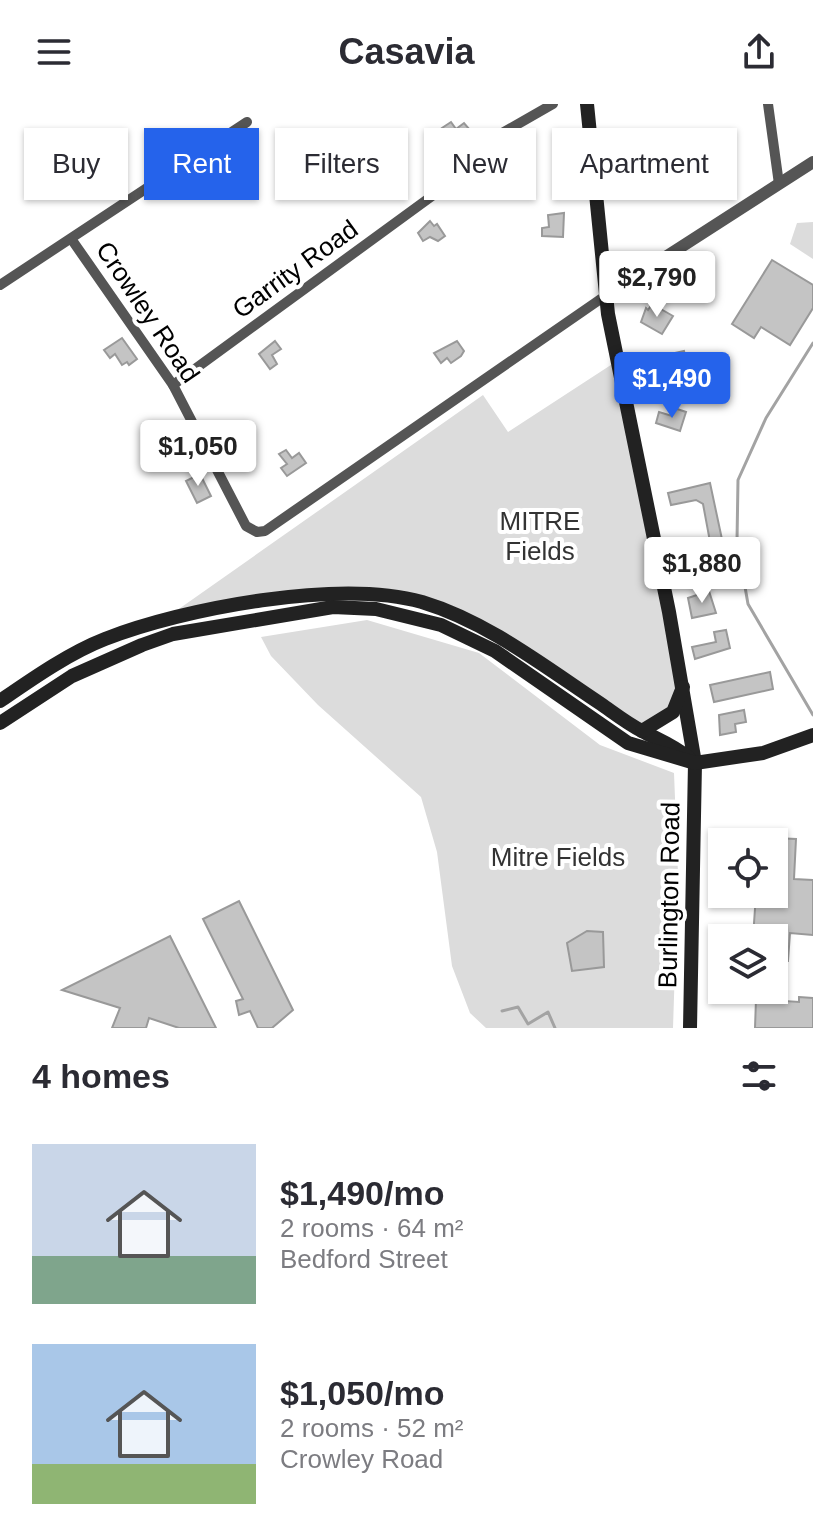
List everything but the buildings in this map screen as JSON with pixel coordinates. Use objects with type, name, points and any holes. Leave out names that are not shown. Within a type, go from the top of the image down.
[{"type":"main road","name":"Burlington Road","points":[[587,104],[605,296],[683,687],[695,763],[690,1028]]},
{"type":"main road","points":[[0,701],[101,640],[166,618],[295,598],[355,594],[420,602],[465,620],[503,639],[642,731],[671,742],[695,763]]},
{"type":"main road","points":[[0,723],[84,670],[173,634],[333,607],[376,609],[441,625],[495,651],[628,743],[695,763],[763,753],[809,737]]},
{"type":"main road","points":[[642,731],[673,712],[683,687]]},
{"type":"street","name":"Garrity Road","points":[[173,385],[432,196],[453,161],[553,104]]},
{"type":"street","points":[[768,104],[779,184]]},
{"type":"street","points":[[0,285],[247,122]]},
{"type":"street","points":[[605,296],[813,162]]},
{"type":"street","name":"Crowley Road","points":[[72,240],[173,385],[246,526],[257,532],[265,531],[330,488],[605,296]]},
{"type":"green space","points":[[813,222],[813,259],[790,244],[797,223]]},
{"type":"green space","name":"MITRE Fields","points":[[617,361],[683,687],[673,712],[642,731],[507,641],[433,607],[394,597],[354,594],[308,597],[166,618],[483,395],[508,432]]},
{"type":"green space","name":"Mitre Fields","points":[[367,620],[479,653],[600,745],[674,773],[678,874],[673,1028],[486,1028],[470,1013],[452,966],[437,852],[421,797],[318,705],[271,656],[261,637]]},
{"type":"waterway","points":[[813,343],[766,418],[738,480],[737,541],[748,604],[813,715]]},
{"type":"waterway","points":[[502,1011],[518,1007],[528,1024],[548,1012],[555,1028]]}]
